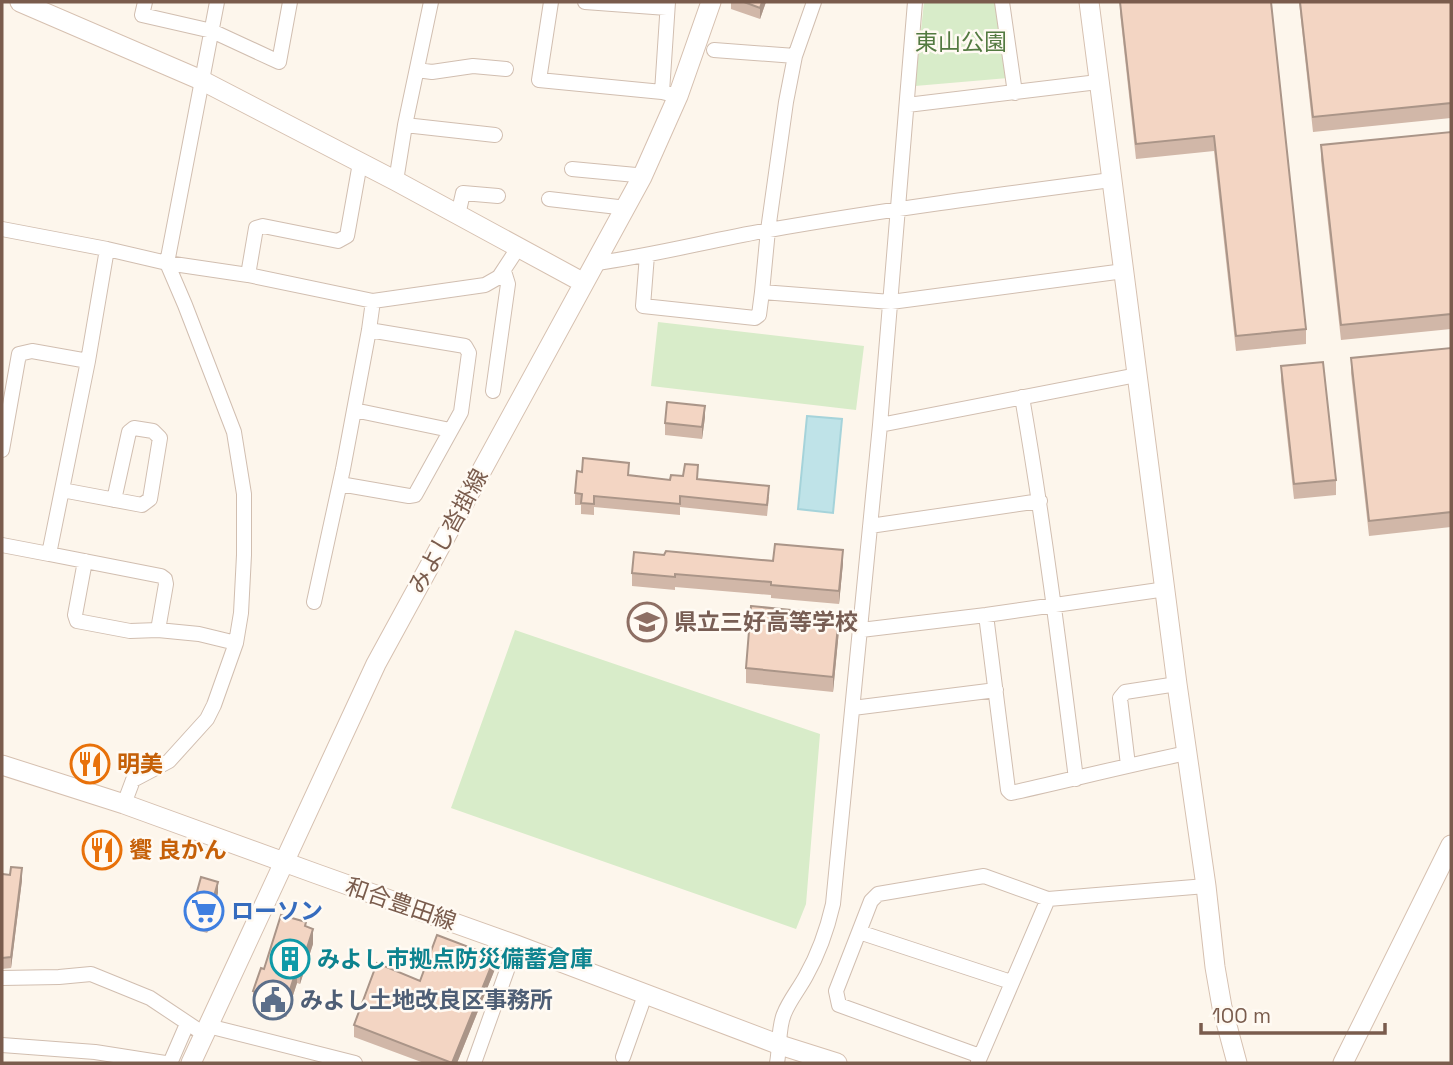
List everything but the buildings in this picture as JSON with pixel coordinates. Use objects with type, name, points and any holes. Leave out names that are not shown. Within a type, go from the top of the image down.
[{"type":"main road","points":[[20,2],[201,80],[396,181],[584,284]]},
{"type":"main road","name":"みよし沓掛線","points":[[191,1063],[376,664],[642,177],[670,94],[711,2]]},
{"type":"main road","points":[[1089,2],[1218,985],[1237,1063]]},
{"type":"main road","name":"和合豊田線","points":[[2,765],[124,804],[516,945],[645,995],[779,1054],[837,1063]]},
{"type":"main road","points":[[1343,1063],[1451,845]]},
{"type":"street","points":[[145,2],[142,15],[212,31],[279,62],[290,2]]},
{"type":"street","points":[[124,804],[133,780],[169,761],[207,719],[236,643],[242,601],[244,494],[234,432],[167,263],[217,2]]},
{"type":"street","points":[[396,181],[431,2]]},
{"type":"street","points":[[551,2],[539,80],[670,94],[668,5],[585,2]]},
{"type":"street","points":[[647,255],[643,306],[755,318],[759,314],[786,102],[795,56],[814,2]]},
{"type":"street","points":[[779,1054],[779,1028],[784,1013],[807,976],[825,937],[834,904],[880,425],[915,2]]},
{"type":"street","points":[[1002,2],[1015,93]]},
{"type":"street","points":[[713,50],[795,56]]},
{"type":"street","points":[[417,70],[432,72],[473,66],[506,69]]},
{"type":"street","points":[[907,106],[1098,82]]},
{"type":"street","points":[[405,125],[495,135]]},
{"type":"street","points":[[247,275],[259,226],[338,241],[347,236],[360,163]]},
{"type":"street","points":[[572,169],[642,177]]},
{"type":"street","points":[[597,263],[768,230],[1111,180]]},
{"type":"street","points":[[458,215],[463,193],[498,196]]},
{"type":"street","points":[[549,199],[618,207],[624,211]]},
{"type":"street","points":[[2,229],[373,301],[485,285],[494,281],[504,271],[518,248]]},
{"type":"street","points":[[48,554],[88,361],[107,249]]},
{"type":"street","points":[[493,391],[508,284],[504,271]]},
{"type":"street","points":[[762,292],[891,302],[1124,271]]},
{"type":"street","points":[[314,602],[340,484],[373,301]]},
{"type":"street","points":[[340,484],[415,495],[461,412],[469,353],[465,346],[369,330]]},
{"type":"street","points":[[2,450],[19,354],[32,351],[88,361]]},
{"type":"street","points":[[880,425],[1137,375]]},
{"type":"street","points":[[1023,397],[1055,605],[1076,779]]},
{"type":"street","points":[[354,410],[450,430]]},
{"type":"street","points":[[62,490],[114,500],[142,505],[150,499],[160,438],[153,431],[134,428],[129,432],[114,500]]},
{"type":"street","points":[[870,526],[1040,500]]},
{"type":"street","points":[[2,545],[161,576],[166,584],[158,630]]},
{"type":"street","points":[[85,561],[75,615],[77,621],[130,631],[158,630],[199,634],[236,643]]},
{"type":"street","points":[[861,630],[1166,589]]},
{"type":"street","points":[[986,615],[1008,790],[1011,793],[1187,753]]},
{"type":"street","points":[[1128,765],[1120,698],[1125,692],[1177,684]]},
{"type":"street","points":[[853,708],[996,690]]},
{"type":"street","points":[[1048,899],[979,1060],[839,1005],[836,991],[871,901],[878,894],[984,876],[1048,899],[1206,886]]},
{"type":"street","points":[[859,932],[1011,982]]},
{"type":"street","points":[[474,1063],[516,945]]},
{"type":"street","points":[[2,978],[91,974],[150,998],[187,1024],[355,1063]]},
{"type":"street","points":[[623,1057],[645,995]]},
{"type":"street","points":[[2,1045],[95,1052],[165,1063],[171,1061],[187,1024]]},
{"type":"green space","name":"東山公園","points":[[924,2],[996,2],[1008,78],[915,86]]},
{"type":"green space","points":[[658,322],[864,346],[856,410],[651,386]]},
{"type":"green space","points":[[515,630],[820,734],[806,904],[796,929],[451,808]]},
{"type":"water","points":[[807,416],[842,419],[833,513],[798,509]]},
{"type":"place","name":"県立三好高等学校","points":[[647,622]]},
{"type":"place","name":"明美","points":[[90,764]]},
{"type":"place","name":"饗 良かん","points":[[102,850]]},
{"type":"place","name":"ローソン","points":[[204,911]]},
{"type":"place","name":"みよし市拠点防災備蓄倉庫","points":[[290,959]]},
{"type":"place","name":"みよし土地改良区事務所","points":[[273,1000]]}]
